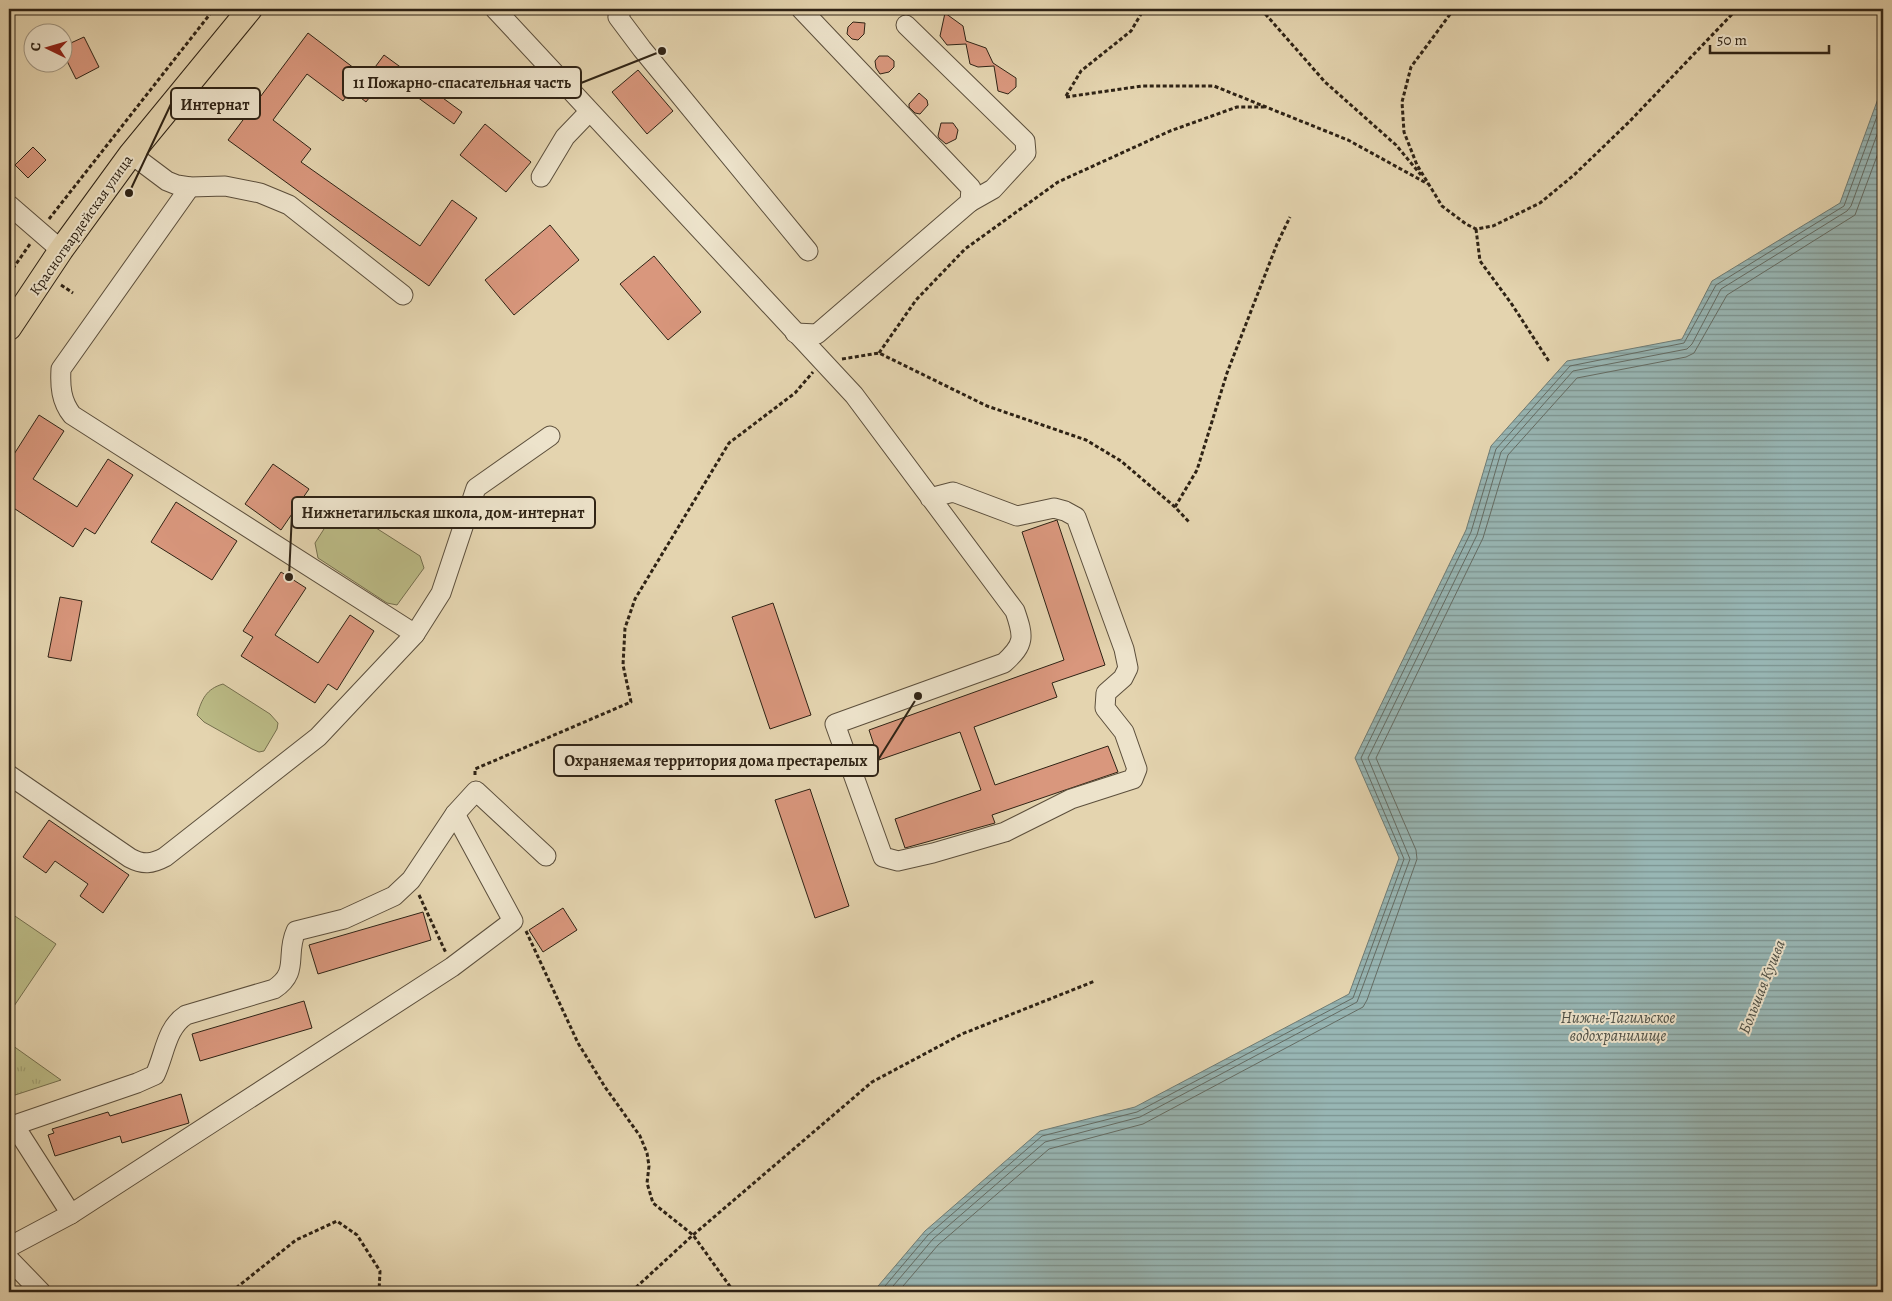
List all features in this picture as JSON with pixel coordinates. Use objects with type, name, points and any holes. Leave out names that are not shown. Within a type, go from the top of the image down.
[{"type":"main road","name":"Красногвардейская улица","points":[[9,328],[61,250],[131,154],[250,9]]},
{"type":"street","points":[[495,9],[821,362],[854,395],[930,498],[1015,611],[1022,632],[1016,652],[1004,663],[835,724],[883,857],[898,862],[933,854],[1005,832],[1071,799],[1133,778],[1137,769],[1124,732],[1105,708],[1106,693],[1123,678],[1128,668],[1124,649],[1076,517],[1066,511],[1054,508],[1018,516],[952,492],[930,498]]},
{"type":"street","points":[[622,9],[618,17],[642,50],[808,251]]},
{"type":"street","points":[[800,9],[971,188],[970,202]]},
{"type":"street","points":[[795,333],[817,334],[970,202],[993,189],[1026,152],[1025,141],[906,25]]},
{"type":"street","points":[[541,177],[565,138],[589,112]]},
{"type":"street","points":[[131,154],[167,180],[190,187],[225,186],[260,193],[289,205],[403,295]]},
{"type":"street","points":[[190,187],[61,369],[60,384],[65,406],[72,415],[415,634]]},
{"type":"street","points":[[9,205],[61,250]]},
{"type":"street","points":[[9,775],[130,858],[146,864],[156,862],[165,857],[318,737],[415,634],[440,592],[476,488],[550,436]]},
{"type":"street","points":[[71,1214],[11,1126],[137,1083],[155,1075],[172,1028],[186,1014],[274,990],[283,983],[290,970],[291,948],[296,931],[344,918],[376,906],[394,896],[411,880],[455,814],[476,791],[546,856]]},
{"type":"street","points":[[9,1247],[71,1214],[452,967],[513,920],[455,814]]},
{"type":"street","points":[[9,1259],[40,1292]]},
{"type":"path","points":[[9,274],[39,232],[214,9]]},
{"type":"path","points":[[1144,9],[1131,31],[1081,71],[1066,97],[1142,86],[1214,86],[1348,140],[1430,185]]},
{"type":"path","points":[[1261,9],[1325,82],[1396,145],[1430,185]]},
{"type":"path","points":[[1454,9],[1411,68],[1402,102],[1404,132],[1417,165],[1442,206],[1476,229],[1493,226],[1540,203],[1574,175],[1737,9]]},
{"type":"path","points":[[879,354],[916,300],[964,249],[1058,182],[1170,132],[1237,107],[1266,107]]},
{"type":"path","points":[[1175,507],[1197,470],[1228,374],[1276,244],[1290,217]]},
{"type":"path","points":[[1476,229],[1480,261],[1511,302],[1550,363]]},
{"type":"path","points":[[476,791],[475,769],[631,702],[623,666],[625,628],[635,599],[729,443],[795,393],[821,362],[879,354],[988,406],[1086,440],[1122,461],[1175,507],[1190,523]]},
{"type":"path","points":[[411,880],[452,967]]},
{"type":"path","points":[[513,920],[525,929],[578,1043],[605,1087],[640,1136],[647,1153],[649,1166],[647,1183],[653,1203],[693,1235],[734,1292]]},
{"type":"path","points":[[631,1292],[693,1235],[872,1082],[962,1034],[1095,981]]},
{"type":"path","points":[[231,1292],[296,1240],[337,1221],[358,1235],[380,1271],[379,1292]]},
{"type":"green space","points":[[340,511],[351,512],[420,556],[424,568],[397,605],[387,603],[318,558],[315,543],[331,518]]},
{"type":"green space","points":[[223,684],[270,714],[278,723],[277,729],[264,751],[259,752],[252,749],[204,722],[197,715],[206,695],[212,689]]},
{"type":"green space","points":[[9,912],[56,944],[12,1009],[9,1007]]},
{"type":"green space","points":[[9,1043],[61,1080],[9,1097]]},
{"type":"water","name":"Нижне-Тагильское водохранилище","points":[[1883,85],[1883,1292],[873,1292],[925,1231],[1040,1131],[1135,1107],[1349,994],[1399,858],[1355,758],[1466,530],[1491,446],[1567,361],[1682,339],[1712,281],[1840,203]]},
{"type":"building","points":[[945,13],[963,26],[966,41],[986,48],[993,63],[1016,78],[1016,87],[1008,94],[998,91],[994,66],[978,67],[970,64],[966,44],[947,45],[940,36]]},
{"type":"building","points":[[853,22],[865,23],[864,34],[858,40],[852,39],[847,34],[848,27]]},
{"type":"building","points":[[308,33],[367,78],[384,55],[462,112],[454,124],[387,75],[366,102],[351,90],[343,101],[307,74],[273,120],[311,149],[301,162],[420,246],[452,200],[477,218],[429,286],[228,140]]},
{"type":"building","points":[[84,37],[99,67],[76,79],[72,71],[72,42]]},
{"type":"building","points":[[879,56],[888,56],[894,61],[894,67],[889,72],[880,74],[876,68],[875,61]]},
{"type":"building","points":[[638,70],[673,111],[647,134],[612,92]]},
{"type":"building","points":[[919,93],[927,100],[928,105],[920,114],[915,113],[909,107],[909,104]]},
{"type":"building","points":[[941,123],[953,123],[958,130],[956,139],[946,144],[939,138]]},
{"type":"building","points":[[485,124],[531,162],[506,192],[460,155]]},
{"type":"building","points":[[33,147],[46,160],[28,178],[15,165]]},
{"type":"building","points":[[550,225],[579,260],[514,315],[485,280]]},
{"type":"building","points":[[654,256],[701,312],[668,340],[620,284]]},
{"type":"building","points":[[39,415],[64,431],[33,479],[77,507],[108,459],[133,475],[95,534],[85,528],[73,547],[9,505],[9,462]]},
{"type":"building","points":[[273,464],[309,489],[281,530],[245,504]]},
{"type":"building","points":[[176,502],[237,541],[212,580],[151,542]]},
{"type":"building","points":[[1057,520],[1105,665],[1052,683],[1057,697],[974,727],[995,785],[1108,746],[1118,772],[992,815],[995,823],[905,848],[895,819],[981,790],[960,732],[879,760],[869,730],[1064,660],[1022,532]]},
{"type":"building","points":[[281,572],[306,588],[275,635],[318,663],[350,615],[374,631],[337,690],[328,684],[315,703],[241,656],[253,637],[243,631]]},
{"type":"building","points":[[60,597],[82,601],[71,661],[48,657]]},
{"type":"building","points":[[773,603],[811,715],[770,729],[732,617]]},
{"type":"building","points":[[810,789],[849,906],[815,918],[775,800]]},
{"type":"building","points":[[49,820],[129,875],[103,913],[80,896],[88,884],[55,861],[46,873],[23,857]]},
{"type":"building","points":[[563,908],[577,930],[543,952],[529,930]]},
{"type":"building","points":[[423,912],[431,940],[318,974],[309,945]]},
{"type":"building","points":[[304,1001],[312,1028],[200,1061],[192,1034]]},
{"type":"building","points":[[181,1094],[189,1123],[122,1143],[120,1136],[55,1156],[48,1135],[54,1133],[52,1129],[108,1112],[110,1116]]},
{"type":"place","name":"11 Пожарно-спасательная часть","points":[[662,51]]},
{"type":"place","name":"Интернат","points":[[129,193]]},
{"type":"place","name":"Нижнетагильская школа, дом-интернат","points":[[289,577]]},
{"type":"place","name":"Охраняемая территория дома престарелых","points":[[918,696]]},
{"type":"water label","name":"Большая Кушва","points":[[1762,987]]}]
